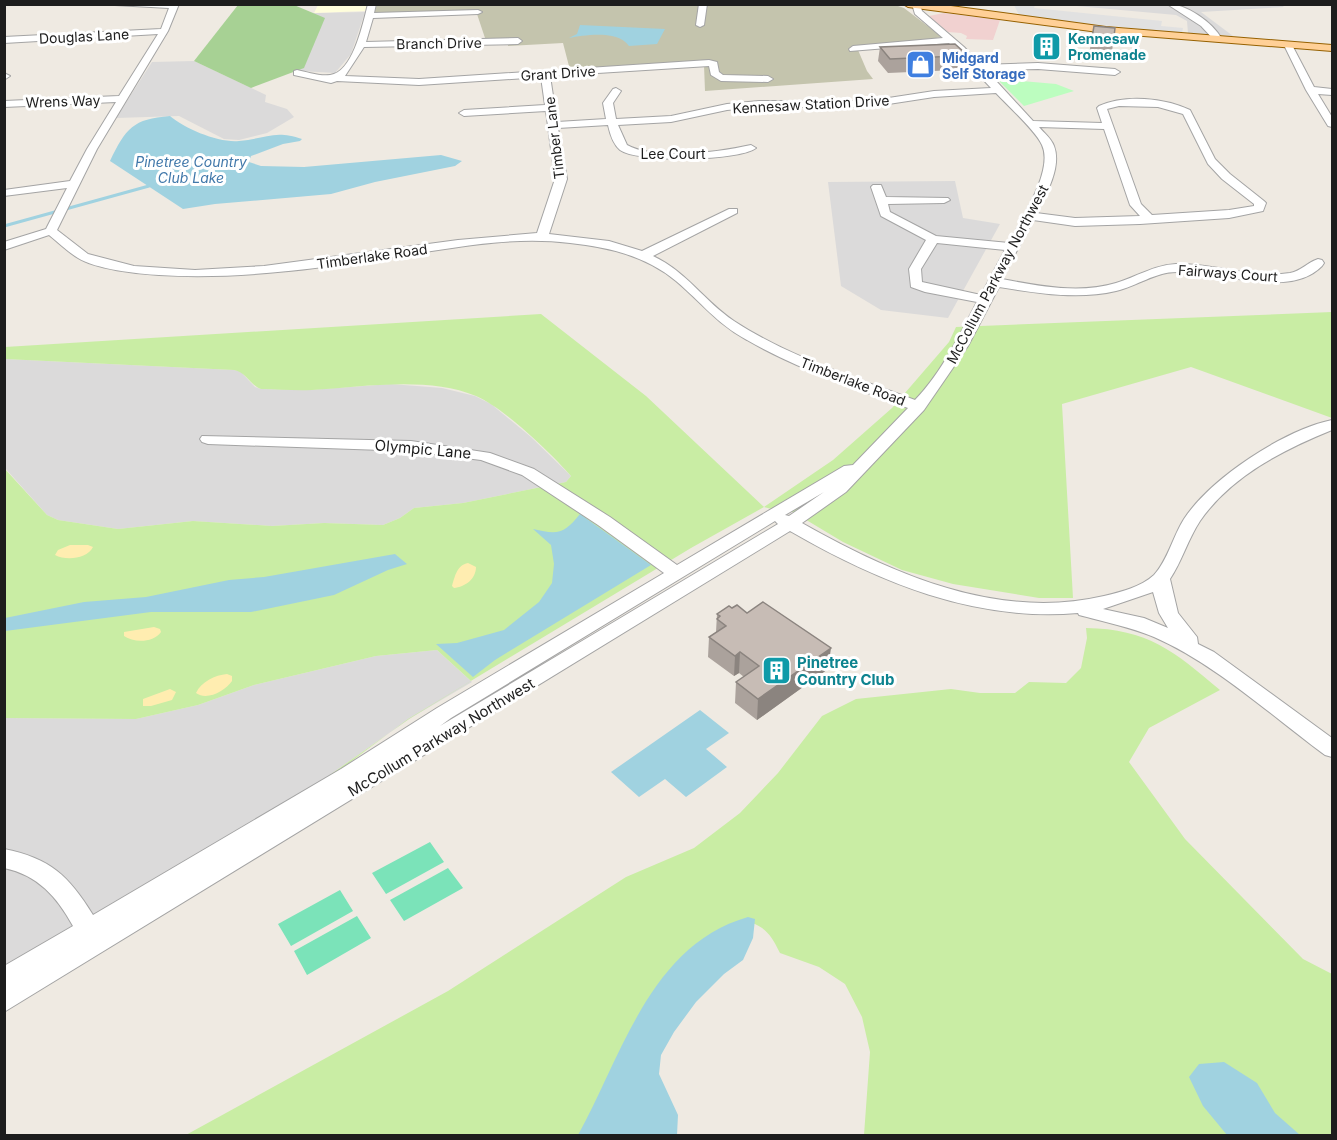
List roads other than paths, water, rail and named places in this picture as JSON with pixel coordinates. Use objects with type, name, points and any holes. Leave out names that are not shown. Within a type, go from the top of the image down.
[{"type":"main road","points":[[913,5],[1086,27],[1211,35],[1287,45],[1332,48]]},
{"type":"main road","points":[[922,16],[931,12],[950,11]]},
{"type":"street","points":[[9,245],[51,231],[92,149],[164,31],[175,5],[101,4]]},
{"type":"street","points":[[315,86],[336,78],[352,61],[372,4]]},
{"type":"street","points":[[700,25],[703,4]]},
{"type":"street","points":[[1171,4],[1211,35]]},
{"type":"street","name":"McCollum Parkway Northwest","points":[[4,1000],[94,938],[415,731],[676,573],[840,488],[919,407],[956,355],[995,282],[1045,184],[1050,160],[1047,143],[1032,124],[951,40],[922,16],[913,5]]},
{"type":"street","points":[[369,16],[478,12]]},
{"type":"street","name":"Douglas Lane","points":[[4,40],[164,31]]},
{"type":"street","points":[[853,50],[951,40]]},
{"type":"street","name":"Branch Drive","points":[[359,45],[518,41]]},
{"type":"street","points":[[1287,45],[1332,124]]},
{"type":"street","name":"Grant Drive","points":[[297,73],[336,78],[419,82],[682,63],[714,64],[714,73],[721,78],[768,79]]},
{"type":"street","points":[[978,68],[1038,66],[1115,72]]},
{"type":"street","name":"Timber Lane","points":[[542,236],[561,179],[545,74]]},
{"type":"street","name":"Kennesaw Station Drive","points":[[554,125],[671,119],[727,107],[759,104],[869,104],[934,94],[997,90]]},
{"type":"street","points":[[1311,90],[1332,92]]},
{"type":"street","points":[[613,122],[608,103],[615,91]]},
{"type":"street","name":"Wrens Way","points":[[4,104],[122,99]]},
{"type":"street","points":[[1029,216],[1075,222],[1149,219],[1252,212],[1259,209],[1260,203],[1216,167],[1184,110],[1166,106],[1112,104],[1102,108],[1136,205],[1149,219]]},
{"type":"street","points":[[464,112],[551,108]]},
{"type":"street","name":"Lee Court","points":[[613,122],[621,146],[627,151],[639,154],[664,156],[733,152],[752,148]]},
{"type":"street","points":[[1032,124],[1107,126]]},
{"type":"street","points":[[4,193],[75,184]]},
{"type":"street","points":[[877,187],[885,214],[933,240],[974,243],[1011,250]]},
{"type":"street","points":[[881,201],[944,200]]},
{"type":"street","points":[[644,255],[734,211]]},
{"type":"street","name":"Timberlake Road","points":[[51,231],[61,243],[82,257],[118,268],[195,273],[311,265],[470,241],[542,236],[611,246],[644,255],[680,278],[729,324],[765,345],[800,362],[919,407]]},
{"type":"street","points":[[933,240],[915,269],[916,284],[925,288],[985,300]]},
{"type":"street","points":[[9,245],[61,243]]},
{"type":"street","name":"Fairways Court","points":[[995,282],[1046,290],[1092,290],[1127,284],[1156,272],[1174,268],[1270,278],[1300,274],[1315,268],[1318,263]]},
{"type":"street","points":[[1332,425],[1302,436],[1272,452],[1242,471],[1216,493],[1194,517],[1161,578],[1162,594],[1168,614],[1182,634],[1207,657],[1332,749]]},
{"type":"street","name":"Olympic Lane","points":[[208,439],[411,446],[484,456],[528,472],[604,521],[676,573]]},
{"type":"street","points":[[782,519],[866,565],[921,587],[998,605],[1076,610],[1137,623],[1164,634],[1207,657]]},
{"type":"street","name":"McCollum Parkway Northwest","points":[[4,980],[94,938],[782,519]]},
{"type":"street","points":[[1076,610],[1128,596],[1161,578]]},
{"type":"street","points":[[4,858],[37,867],[50,874],[62,886],[94,938]]},
{"type":"water","points":[[580,25],[665,29],[657,44],[629,46],[624,41],[609,36],[592,35],[569,38],[577,34]]},
{"type":"water","name":"Pinetree Country Club Lake","points":[[170,116],[193,130],[222,140],[239,141],[277,135],[302,139],[251,156],[249,162],[261,166],[304,167],[441,155],[462,161],[455,166],[375,182],[331,194],[183,209],[110,161],[121,140],[132,127],[157,117]]},
{"type":"water","points":[[580,514],[651,565],[495,660],[473,677],[436,644],[457,643],[504,630],[539,602],[552,583],[554,564],[551,545],[533,529],[549,532],[560,531],[569,526]]},
{"type":"water","points":[[395,554],[407,564],[388,570],[334,595],[251,612],[151,612],[5,631],[5,618],[84,602],[146,597],[229,580],[264,577]]},
{"type":"water","points":[[700,710],[729,733],[706,749],[727,767],[686,797],[665,779],[639,797],[611,772]]},
{"type":"water","points":[[748,917],[755,919],[753,938],[743,960],[724,974],[696,1002],[674,1032],[661,1055],[659,1074],[678,1115],[677,1135],[578,1135],[625,1039],[663,977],[686,952],[714,931]]},
{"type":"water","points":[[1224,1062],[1257,1083],[1275,1113],[1300,1135],[1227,1135],[1203,1106],[1189,1077],[1199,1064]]},
{"type":"waterway","points":[[4,226],[149,186]]},
{"type":"place","name":"Kennesaw Promenade","points":[[1047,46]]},
{"type":"place","name":"Midgard Self Storage","points":[[921,65]]},
{"type":"place","name":"Pinetree Country Club","points":[[776,671]]}]
